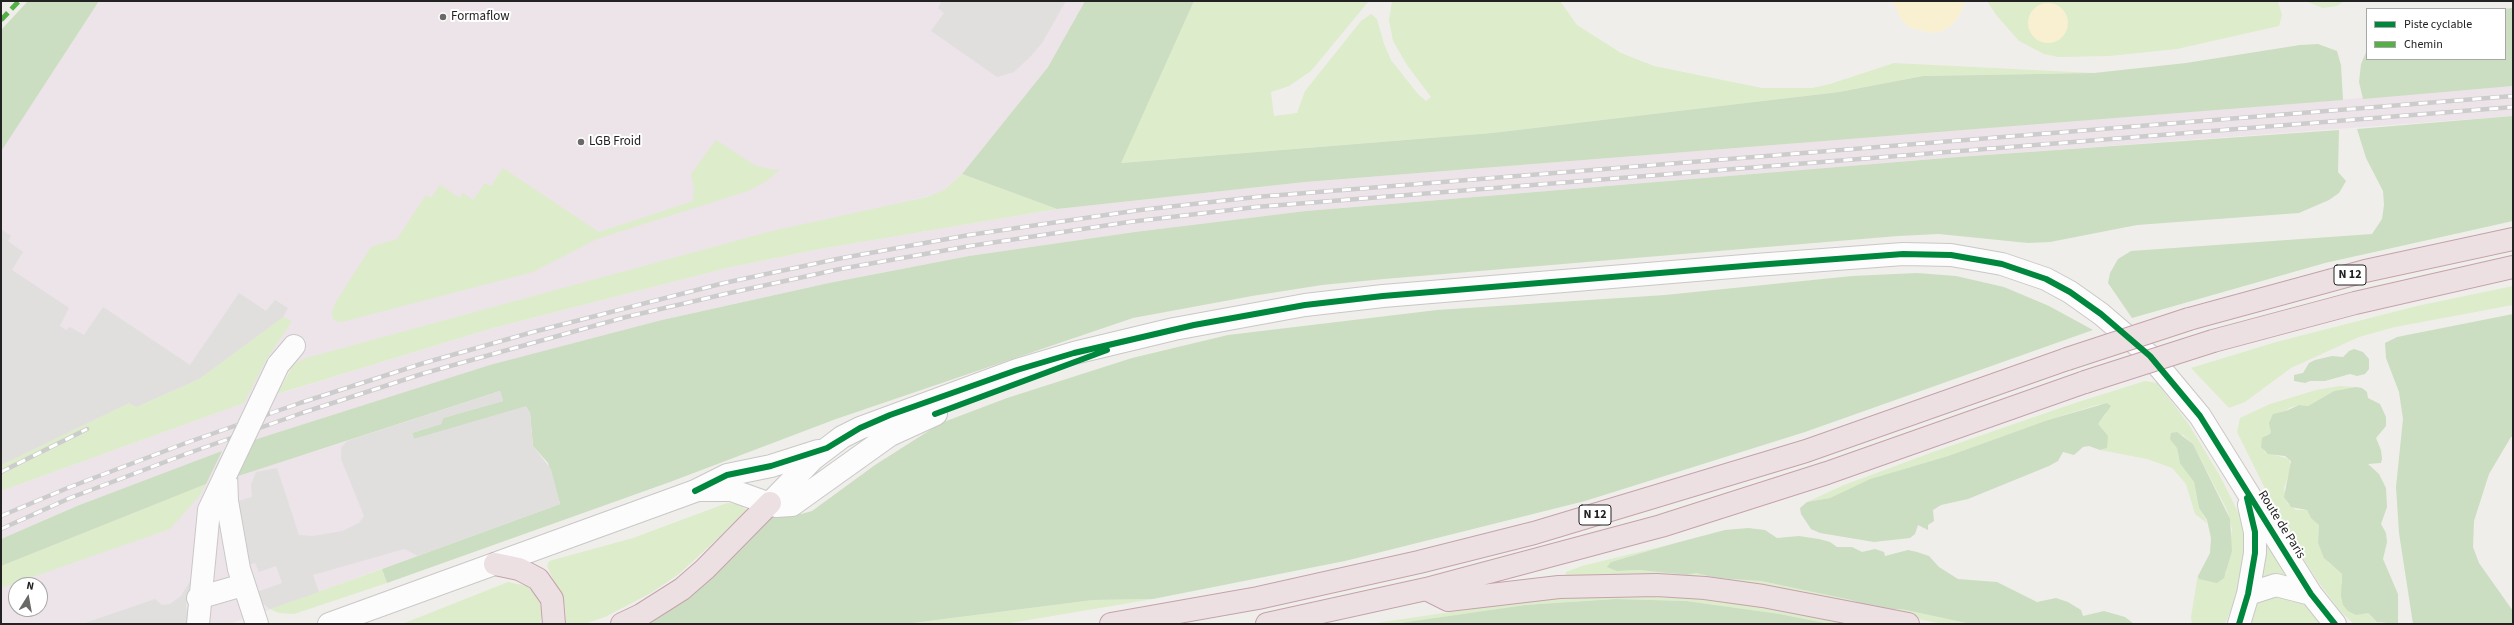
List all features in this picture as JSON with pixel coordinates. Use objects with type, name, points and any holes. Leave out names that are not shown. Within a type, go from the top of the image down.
[{"type":"highway","name":"N 12","points":[[1111,624],[1258,598],[1419,562],[1534,533],[1806,451],[2067,359],[2189,319],[2350,275],[2513,239]]},
{"type":"highway","name":"N 12","points":[[1267,624],[1426,589],[1660,526],[1827,473],[2085,382],[2213,341],[2355,303],[2513,267]]},
{"type":"highway","points":[[622,624],[641,615],[682,589],[705,569],[770,504]]},
{"type":"highway","points":[[495,564],[519,569],[538,579],[552,599],[554,624]]},
{"type":"highway","points":[[1426,589],[1448,600],[1559,587],[1657,585],[1705,588],[1763,596],[1908,624]]},
{"type":"street","points":[[770,504],[803,468],[827,448],[872,423],[1017,370],[1154,333],[1305,305],[1383,296],[1891,255],[1961,256],[2006,265],[2046,279],[2075,296],[2117,327],[2150,356],[2185,395],[2208,427],[2246,490]]},
{"type":"street","points":[[695,491],[731,490],[782,507],[798,502],[874,446],[919,420],[1154,333]]},
{"type":"street","points":[[198,624],[198,598],[209,510],[278,365],[294,346]]},
{"type":"street","points":[[329,624],[695,491],[727,475],[771,466],[827,448]]},
{"type":"street","points":[[226,474],[227,501],[243,585],[257,624]]},
{"type":"street","name":"Route de Paris","points":[[2239,624],[2248,594],[2256,543],[2246,490]]},
{"type":"street","name":"Route de Paris","points":[[2246,490],[2311,594],[2335,624]]},
{"type":"street","points":[[198,598],[243,585]]},
{"type":"street","points":[[2248,594],[2276,585],[2311,594]]},
{"type":"shaded area","points":[[99,1],[1085,1],[1048,67],[962,174],[944,190],[936,194],[289,371],[278,394],[493,328],[727,268],[820,249],[1057,209],[1305,182],[2513,86],[2513,116],[1958,157],[1306,211],[1135,232],[969,256],[829,283],[662,320],[301,456],[500,391],[560,504],[230,624],[1,624],[1,566],[206,484],[77,506],[1,539],[1,491],[244,403],[1,489],[1,151]]},
{"type":"shaded area","points":[[942,1],[1066,1],[1042,43],[1031,56],[1014,72],[997,77],[931,31],[944,13],[938,8]]},
{"type":"shaded area","points":[[1,229],[11,236],[8,241],[23,252],[12,270],[69,308],[60,326],[66,330],[70,327],[84,335],[103,307],[190,365],[239,293],[266,311],[275,300],[288,308],[283,317],[199,379],[136,407],[129,403],[1,465]]},
{"type":"shaded area","points":[[500,391],[503,401],[443,418],[441,424],[412,433],[414,439],[526,406],[530,413],[533,446],[551,469],[560,504],[418,556],[404,549],[313,575],[319,592],[270,609],[255,597],[254,593],[282,583],[276,566],[259,572],[255,563],[246,566],[234,502],[252,497],[251,485],[256,472],[277,468],[299,535],[313,536],[342,531],[359,523],[364,516],[341,459],[341,448],[347,441]]},
{"type":"shaded area","points":[[191,580],[186,605],[188,624],[82,624],[155,599],[162,605],[170,604],[181,596]]},
{"type":"green space","points":[[28,1],[99,1],[2,150],[1,30]]},
{"type":"green space","points":[[1085,1],[1194,1],[1121,163],[1492,133],[1839,92],[1923,76],[2094,73],[2186,63],[2300,45],[2318,44],[2337,51],[2341,65],[2343,100],[1305,182],[1057,209],[962,174],[1048,67]]},
{"type":"green space","points":[[1194,1],[1369,1],[1311,71],[1289,86],[1271,92],[1274,116],[1297,113],[1305,91],[1361,21],[1371,14],[1377,19],[1384,44],[1391,60],[1418,94],[1426,101],[1431,97],[1407,65],[1393,41],[1389,20],[1392,1],[1560,1],[1577,25],[1621,53],[1654,66],[1762,88],[1812,88],[1830,84],[1894,63],[2094,73],[1923,76],[1839,92],[1492,133],[1120,163]]},
{"type":"green space","points":[[1987,1],[2278,1],[2282,15],[2279,26],[2177,49],[2109,56],[2058,57],[2044,54],[2019,41],[1997,16]]},
{"type":"green space","points":[[2305,1],[2345,1],[2337,6],[2323,8]]},
{"type":"green space","points":[[2513,8],[2513,86],[2363,99],[2359,82],[2361,64],[2366,52],[2366,60],[2506,60],[2506,9]]},
{"type":"green space","points":[[2513,116],[2513,221],[2325,263],[2132,318],[2108,283],[2110,273],[2118,259],[2131,251],[2372,234],[2382,219],[2384,205],[2383,191],[2366,158],[2357,129]]},
{"type":"green space","points":[[2339,130],[2338,172],[2346,181],[2339,193],[2329,200],[2299,213],[2137,225],[2050,242],[2028,243],[1939,234],[1898,236],[1384,279],[1322,285],[1252,296],[1133,318],[836,419],[670,482],[387,583],[382,569],[560,504],[548,463],[533,446],[530,413],[526,407],[414,439],[412,433],[441,424],[443,418],[503,401],[500,391],[235,477],[254,440],[490,365],[662,320],[829,283],[969,256],[1135,232],[1306,211],[1958,157]]},
{"type":"green space","points":[[716,140],[756,166],[775,170],[781,168],[767,181],[748,191],[597,239],[533,272],[342,322],[335,321],[332,317],[332,311],[337,300],[371,247],[397,239],[426,195],[431,198],[440,185],[460,198],[463,193],[473,200],[485,183],[491,186],[503,168],[599,232],[693,201],[694,189],[691,174]]},
{"type":"green space","points":[[962,174],[1057,209],[820,249],[727,268],[493,328],[277,394],[294,364],[306,358],[772,231],[927,197],[944,190]]},
{"type":"green space","points":[[1917,273],[1956,276],[2004,287],[2049,306],[2093,330],[1805,432],[1585,501],[1345,561],[1153,599],[1093,600],[905,624],[645,624],[678,605],[704,585],[770,517],[781,513],[801,514],[812,511],[875,465],[941,423],[1007,398],[1132,358],[1228,335],[1437,310],[1665,295],[1852,276]]},
{"type":"green space","points":[[2513,286],[2513,305],[2395,327],[2359,337],[2291,368],[2245,402],[2229,408],[2191,368],[2276,342],[2417,306]]},
{"type":"green space","points":[[2513,314],[2513,437],[2511,437],[2489,474],[2474,521],[2473,547],[2479,563],[2513,611],[2513,624],[2413,624],[2399,533],[2396,487],[2403,419],[2399,392],[2386,358],[2385,343],[2397,337]]},
{"type":"green space","points":[[283,317],[292,321],[266,360],[244,403],[1,491],[1,465],[129,403],[136,407],[199,379]]},
{"type":"green space","points":[[2354,349],[2363,352],[2369,359],[2369,369],[2365,374],[2357,376],[2350,374],[2325,381],[2310,381],[2305,383],[2294,381],[2294,375],[2303,373],[2309,363],[2332,356],[2343,357],[2349,351]]},
{"type":"green space","points":[[2145,381],[2157,383],[2188,423],[2220,476],[2240,516],[2244,536],[2244,558],[2236,597],[2225,624],[2192,624],[2191,617],[2198,574],[2198,576],[2226,574],[2232,529],[2227,510],[2193,444],[2182,434],[2177,448],[2179,459],[2194,482],[2199,508],[2208,524],[2195,514],[2186,484],[2172,468],[2147,459],[2100,450],[2107,448],[2098,424],[2106,414],[2100,404],[2048,420],[1948,456],[1870,479],[1830,498],[1807,502],[1844,485],[1933,452],[2072,404]]},
{"type":"green space","points":[[2339,386],[2356,387],[2334,391],[2308,406],[2299,405],[2289,408],[2270,427],[2271,433],[2266,435],[2264,452],[2289,459],[2291,467],[2284,488],[2287,503],[2296,510],[2307,510],[2319,525],[2318,543],[2329,563],[2342,574],[2341,584],[2373,619],[2383,624],[2354,624],[2341,612],[2319,583],[2288,535],[2237,432],[2240,418],[2270,404],[2316,390]]},
{"type":"green space","points":[[2356,387],[2362,388],[2367,392],[2368,398],[2380,404],[2386,417],[2386,426],[2376,438],[2381,450],[2381,463],[2368,464],[2379,474],[2386,488],[2387,507],[2381,524],[2386,533],[2387,542],[2383,559],[2398,594],[2398,624],[2377,622],[2368,613],[2356,615],[2348,611],[2343,605],[2341,596],[2342,574],[2324,558],[2318,543],[2319,525],[2311,518],[2307,510],[2291,507],[2284,497],[2291,461],[2285,456],[2268,454],[2261,447],[2262,438],[2271,433],[2269,423],[2273,414],[2286,411],[2299,405],[2308,406],[2334,391]]},
{"type":"green space","points":[[2107,403],[2111,406],[2098,424],[2108,436],[2107,448],[2100,450],[2089,446],[2083,447],[2074,455],[2063,452],[2058,461],[2049,466],[1968,499],[1941,505],[1933,510],[1934,521],[1928,525],[1928,530],[1918,525],[1915,534],[1910,538],[1874,542],[1820,533],[1811,529],[1801,514],[1800,508],[1807,502],[1830,498],[1870,479],[1948,456],[2048,420]]},
{"type":"green space","points":[[2177,432],[2193,444],[2230,519],[2232,551],[2224,578],[2217,583],[2199,579],[2198,576],[2210,553],[2211,538],[2207,520],[2199,508],[2194,482],[2180,463],[2177,448],[2170,439],[2171,433]]},
{"type":"green space","points":[[222,451],[206,484],[1,566],[1,539],[77,506]]},
{"type":"green space","points":[[206,484],[200,495],[170,529],[33,577],[8,577],[8,586],[1,588],[1,566]]},
{"type":"green space","points":[[727,503],[739,504],[748,511],[679,574],[651,593],[605,617],[584,624],[566,624],[565,606],[547,566],[549,561],[633,538]]},
{"type":"green space","points":[[1748,528],[1765,530],[1777,538],[1799,536],[1830,542],[1837,547],[1852,547],[1862,552],[1875,549],[1884,552],[1885,556],[1908,550],[1917,552],[1929,556],[1939,567],[1958,579],[1997,582],[2037,602],[2056,598],[2068,602],[2081,610],[2083,616],[2104,611],[2125,617],[2134,624],[1971,624],[1901,609],[1879,609],[1851,600],[1761,581],[1716,578],[1696,573],[1687,575],[1639,570],[1617,571],[1607,567],[1611,562],[1672,544],[1725,530]]},
{"type":"green space","points":[[2261,531],[2295,581],[2258,580]]},
{"type":"green space","points":[[1672,544],[1611,562],[1617,571],[1639,570],[1686,575],[1696,573],[1716,578],[1761,581],[1851,600],[1879,609],[1901,609],[1971,624],[1943,624],[1804,596],[1565,577],[1566,572],[1582,566]]},
{"type":"green space","points":[[382,569],[387,583],[294,614],[279,613],[270,609]]},
{"type":"green space","points":[[508,582],[527,586],[539,597],[542,613],[540,624],[402,624]]},
{"type":"green space","points":[[2266,595],[2304,601],[2326,624],[2247,624],[2252,605]]},
{"type":"green space","points":[[1619,596],[1690,598],[1759,607],[1846,624],[1830,624],[1780,614],[1686,601],[1615,599],[1525,605],[1393,624],[1369,624],[1533,600]]},
{"type":"green space","points":[[1153,599],[1005,624],[905,624],[1093,600]]},
{"type":"green space","points":[[1615,599],[1686,601],[1780,614],[1830,624],[1393,624],[1525,605]]},
{"type":"sand","points":[[1893,1],[1964,1],[1964,5],[1959,16],[1952,25],[1942,31],[1931,33],[1909,27],[1901,19]]},
{"type":"sand","points":[[2052,3],[2059,6],[2065,12],[2068,23],[2067,31],[2059,40],[2052,43],[2044,43],[2037,40],[2029,31],[2028,19],[2031,12],[2040,4]]},
{"type":"railway","points":[[1,516],[70,487],[186,443],[300,403],[424,363],[533,332],[724,283],[837,259],[969,235],[1140,210],[1256,197],[2513,96]]},
{"type":"railway","points":[[1,529],[70,498],[186,454],[302,413],[425,373],[626,317],[840,269],[970,246],[1129,222],[1256,207],[2513,107]]},
{"type":"railway","points":[[1,472],[87,429]]},
{"type":"marked path","points":[[1,20],[19,1]]},
{"type":"cycle path","points":[[695,491],[727,475],[771,466],[827,448],[860,428],[890,415],[1017,370],[1074,353],[1194,325],[1305,305],[1383,296],[1903,254],[1951,255],[2002,264],[2046,279],[2070,292],[2101,314],[2150,356],[2200,416],[2311,594],[2335,624]]},
{"type":"cycle path","points":[[935,414],[1107,350]]},
{"type":"cycle path","points":[[2239,624],[2248,594],[2255,553],[2255,532],[2247,498]]},
{"type":"place","name":"Formaflow","points":[[443,17]]},
{"type":"place","name":"LGB Froid","points":[[581,142]]}]
